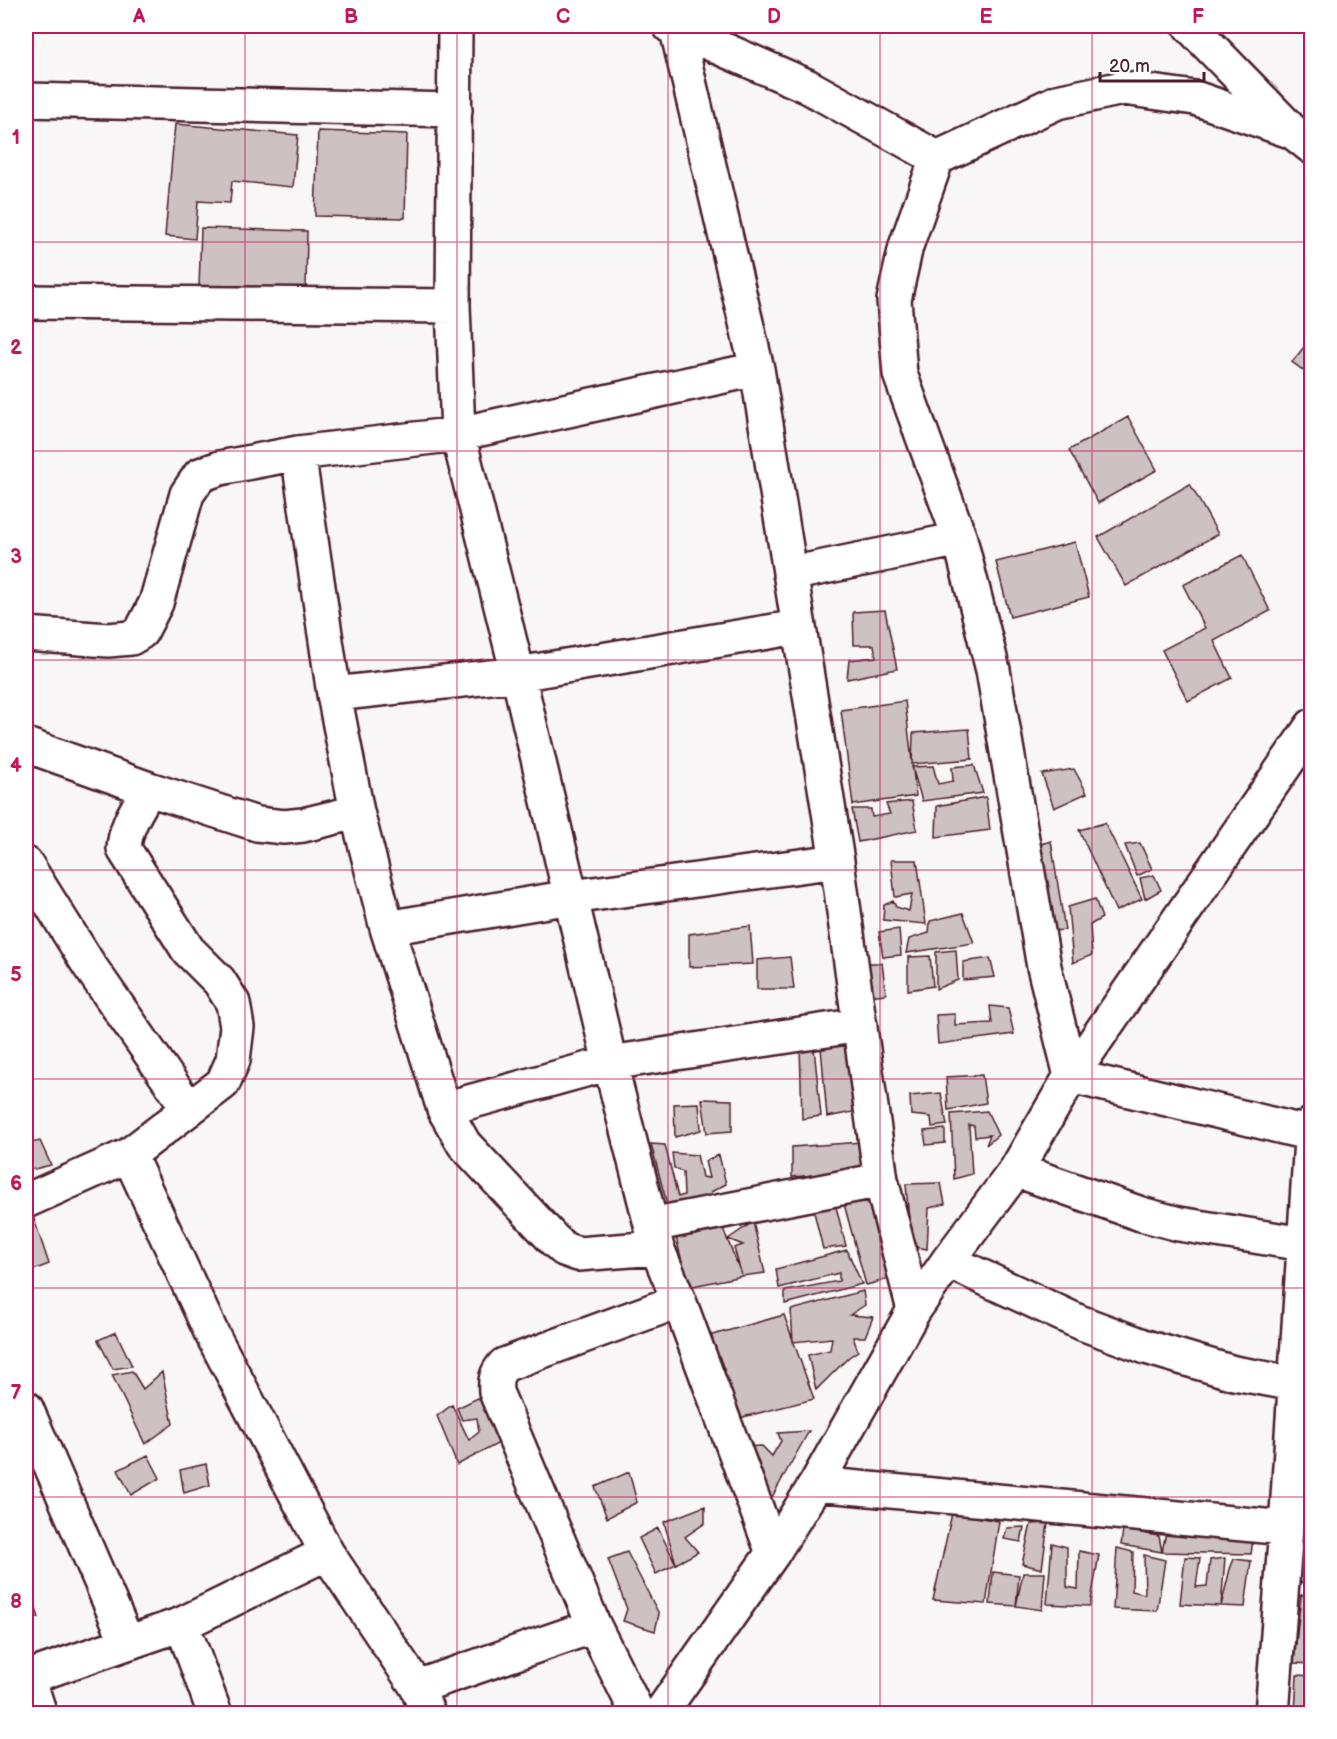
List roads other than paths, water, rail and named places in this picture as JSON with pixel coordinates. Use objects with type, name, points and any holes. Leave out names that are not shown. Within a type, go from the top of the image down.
[{"type":"street","points":[[455,26],[453,306],[458,434],[518,674],[610,1064],[654,1236],[772,1553]]},
{"type":"street","points":[[674,26],[807,86],[937,158]]},
{"type":"street","points":[[674,26],[757,369],[837,861],[882,1180],[914,1310]]},
{"type":"street","points":[[1190,26],[1302,140]]},
{"type":"street","points":[[1071,1076],[1044,967],[993,670],[960,539],[900,374],[894,300],[906,246],[937,158],[1058,102],[1122,88],[1195,98],[1302,140]]},
{"type":"street","points":[[26,100],[455,110]]},
{"type":"street","points":[[26,302],[453,306]]},
{"type":"street","points":[[26,634],[108,640],[131,639],[141,632],[156,603],[187,495],[200,475],[220,468],[298,453],[458,434],[757,369]]},
{"type":"street","points":[[298,453],[334,694],[357,812],[387,928],[444,1108],[464,1144],[554,1240],[564,1249],[578,1254],[882,1180]]},
{"type":"street","points":[[790,574],[960,539]]},
{"type":"street","points":[[334,694],[518,674],[798,627]]},
{"type":"street","points":[[660,1713],[772,1553],[816,1484],[914,1310],[1016,1170],[1071,1076],[1311,726]]},
{"type":"street","points":[[26,745],[149,789],[257,824],[284,827],[303,825],[357,812]]},
{"type":"street","points":[[26,1202],[129,1155],[223,1083],[233,1060],[237,1027],[233,1003],[219,981],[188,950],[124,849],[124,836],[129,823],[149,789]]},
{"type":"street","points":[[387,928],[571,897],[837,861]]},
{"type":"street","points":[[26,864],[89,965],[189,1109]]},
{"type":"street","points":[[444,1108],[610,1064],[860,1025]]},
{"type":"street","points":[[1071,1076],[1311,1134]]},
{"type":"street","points":[[1272,1713],[1296,1384],[1311,1124]]},
{"type":"street","points":[[129,1155],[211,1332],[327,1553],[423,1700],[594,1626]]},
{"type":"street","points":[[1016,1170],[1179,1224],[1304,1244]]},
{"type":"street","points":[[948,1262],[1079,1322],[1146,1347],[1234,1373],[1296,1384]]},
{"type":"street","points":[[638,1713],[594,1626],[496,1392],[495,1380],[504,1365],[680,1301]]},
{"type":"street","points":[[26,1408],[128,1642]]},
{"type":"street","points":[[816,1484],[1286,1528]]},
{"type":"street","points":[[40,1713],[27,1678],[182,1624],[327,1553]]},
{"type":"street","points":[[182,1624],[215,1713]]}]
